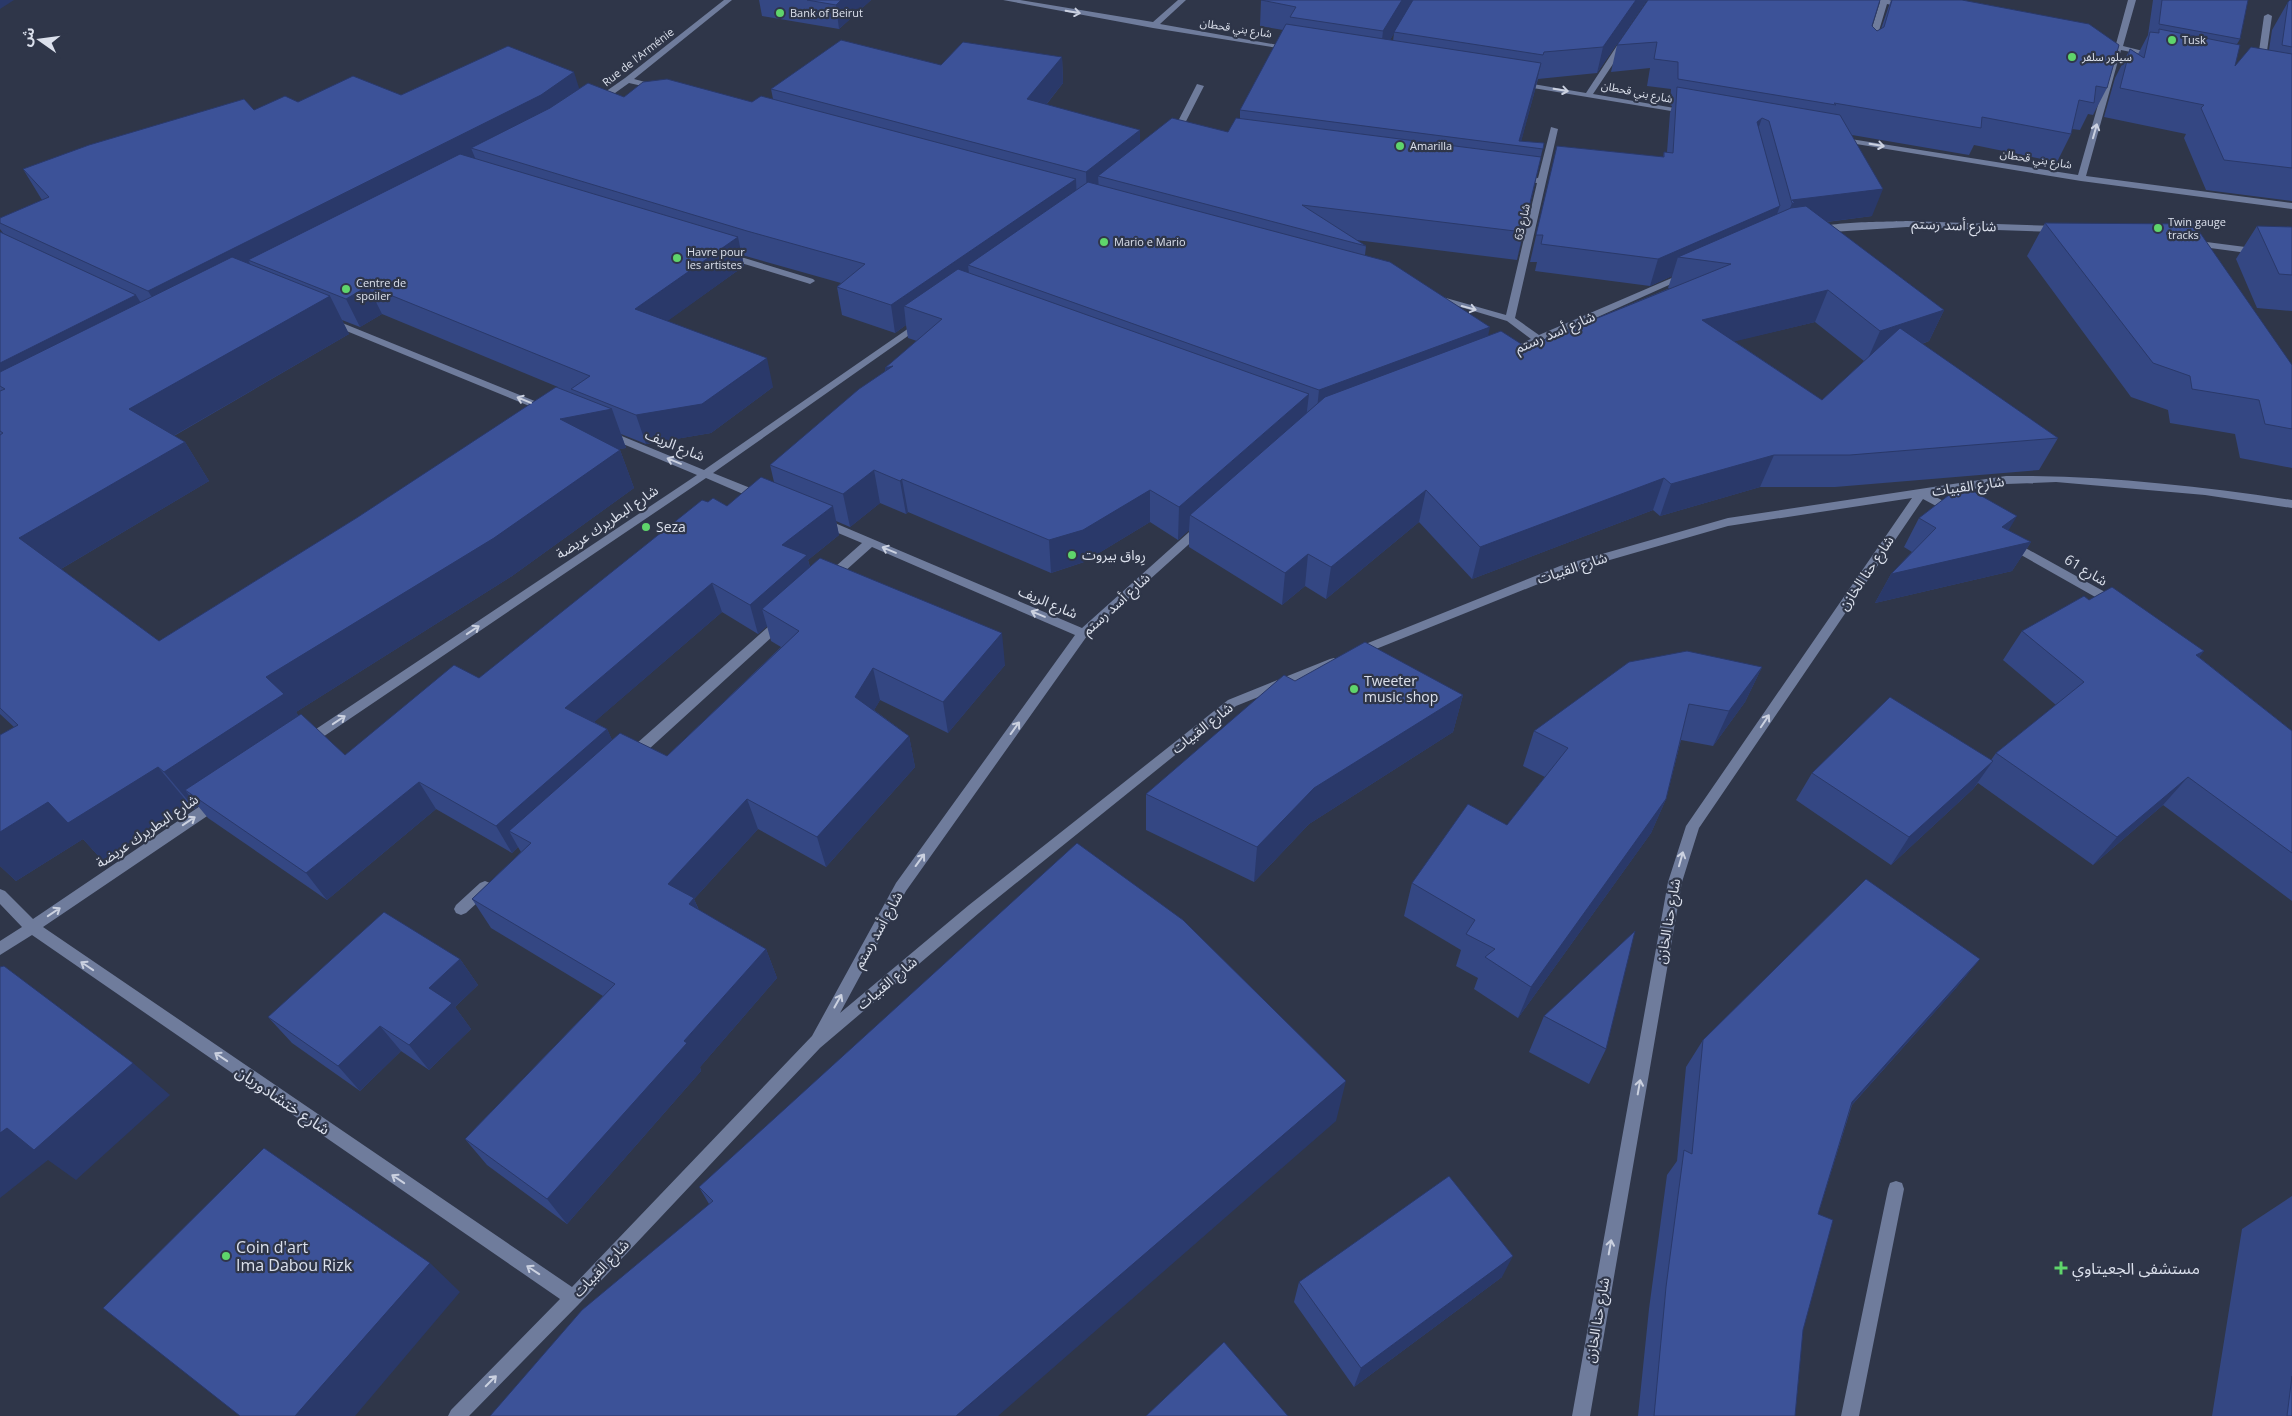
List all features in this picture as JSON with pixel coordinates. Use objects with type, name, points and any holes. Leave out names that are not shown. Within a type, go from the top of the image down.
[{"type":"street","name":"Rue de l'Arménie","points":[[587,108],[628,80],[728,0]]},
{"type":"street","name":"شارع بني قحطان","points":[[1008,0],[1297,49]]},
{"type":"street","points":[[1153,26],[1182,0]]},
{"type":"street","points":[[1868,53],[1882,0],[1913,7]]},
{"type":"street","points":[[2081,178],[2132,0]]},
{"type":"street","points":[[2259,77],[2268,16]]},
{"type":"street","points":[[1589,94],[1626,39]]},
{"type":"street","points":[[2089,42],[2166,57]]},
{"type":"street","points":[[628,80],[666,90]]},
{"type":"street","name":"شارع بني قحطان","points":[[1511,82],[1589,94],[1695,114]]},
{"type":"street","points":[[1171,139],[1178,133],[1200,86]]},
{"type":"street","name":"شارع 63","points":[[1510,319],[1554,129]]},
{"type":"street","points":[[1178,133],[1188,134]]},
{"type":"street","name":"شارع بني قحطان","points":[[1830,137],[2081,178],[2292,206]]},
{"type":"street","points":[[1504,176],[1543,182]]},
{"type":"street","name":"شارع أسد رستم","points":[[1805,231],[1862,223],[2068,230]]},
{"type":"street","points":[[2176,241],[2292,256]]},
{"type":"street","points":[[716,252],[810,281]]},
{"type":"street","name":"شارع أسد رستم","points":[[1502,355],[1698,270]]},
{"type":"street","points":[[1434,298],[1510,319],[1539,340]]},
{"type":"street","points":[[318,316],[558,414]]},
{"type":"street","name":"شارع البطريرك عريضة","points":[[294,750],[705,474],[928,317]]},
{"type":"street","name":"شارع الريف","points":[[594,429],[770,500]]},
{"type":"street","name":"شارع القبيات","points":[[457,1416],[573,1298],[815,1043],[982,903],[1232,703],[1564,569],[1728,522],[2006,480],[2056,478],[2205,491],[2292,504]]},
{"type":"street","points":[[1921,493],[1964,517]]},
{"type":"street","name":"شارع حنا الخازن","points":[[1580,1416],[1675,882],[1682,855],[1693,826],[1921,493]]},
{"type":"street","name":"شارع الريف","points":[[816,519],[1083,634]]},
{"type":"street","name":"شارع أسد رستم","points":[[815,1043],[901,887],[1083,634],[1207,523]]},
{"type":"street","name":"شارع 61","points":[[1998,537],[2101,595],[2124,614]]},
{"type":"street","points":[[820,588],[871,542]]},
{"type":"street","points":[[622,765],[790,614]]},
{"type":"street","name":"شارع البطريرك عريضة","points":[[0,949],[228,795]]},
{"type":"street","points":[[461,909],[497,876]]},
{"type":"street","name":"شارع ختشادوريان","points":[[0,895],[31,927],[573,1298]]},
{"type":"street","points":[[1850,1416],[1896,1189]]},
{"type":"building","points":[[807,0],[841,0],[836,5]]},
{"type":"building","points":[[1261,0],[1402,0],[1383,31],[1290,17],[1296,7]]},
{"type":"building","points":[[1413,0],[1636,0],[1603,47],[1544,52],[1543,55],[1394,32]]},
{"type":"building","points":[[1648,0],[1880,0],[1872,26],[1877,31],[1884,27],[1892,0],[1962,0],[2089,24],[2119,45],[2107,88],[2096,86],[2094,103],[2079,100],[2071,134],[1982,117],[1981,128],[1678,79],[1678,62],[1654,59],[1657,42],[1617,45]]},
{"type":"building","points":[[2162,0],[2248,0],[2240,39],[2159,24]]},
{"type":"building","points":[[2292,0],[2292,47],[2282,45],[2288,2]]},
{"type":"building","points":[[1286,24],[1541,63],[1519,141],[1544,143],[1543,149],[1240,110]]},
{"type":"building","points":[[2159,29],[2240,45],[2235,66],[2251,47],[2292,54],[2292,168],[2224,160],[2201,108],[2204,105],[2120,88],[2130,49],[2144,58],[2150,32],[2159,33]]},
{"type":"building","points":[[841,40],[941,65],[963,42],[1062,57],[1027,99],[1140,130],[1086,172],[771,89]]},
{"type":"building","points":[[508,46],[574,72],[541,95],[148,291],[0,223],[0,218],[49,197],[23,169],[89,145],[244,99],[254,110],[285,96],[298,102],[353,76],[401,95]]},
{"type":"building","points":[[667,79],[752,102],[761,96],[1076,179],[891,305],[837,287],[865,264],[747,231],[471,148],[550,108],[588,83],[624,97],[643,82]]},
{"type":"building","points":[[1677,87],[1840,115],[1883,189],[1792,200],[1795,203],[1792,203],[1769,121],[1762,118],[1757,122],[1780,206],[1658,259],[1541,244],[1543,235],[1536,235],[1557,146],[1664,157],[1664,152],[1673,153]]},
{"type":"building","points":[[1172,118],[1228,132],[1236,118],[1541,157],[1523,232],[1302,205],[1366,246],[1098,176]]},
{"type":"building","points":[[460,154],[738,237],[635,309],[767,358],[702,404],[636,415],[571,389],[590,376],[368,286],[346,299],[248,260]]},
{"type":"building","points":[[1088,182],[1390,262],[1490,327],[1319,390],[968,265]]},
{"type":"building","points":[[1806,206],[1944,310],[1880,331],[1828,290],[1702,320],[1822,400],[1900,328],[2058,438],[1850,455],[1774,455],[1671,484],[1664,478],[1480,547],[1426,490],[1331,567],[1308,554],[1285,573],[1190,515],[1325,397],[1501,331],[1526,347],[1731,264],[1678,257],[1791,208]]},
{"type":"building","points":[[2045,223],[2194,224],[2292,365],[2292,429],[2265,424],[2259,400],[2192,389],[2190,376],[2153,363]]},
{"type":"building","points":[[2257,226],[2292,227],[2292,275],[2279,274]]},
{"type":"building","points":[[0,232],[136,295],[0,363]]},
{"type":"building","points":[[232,257],[330,296],[129,409],[185,442],[19,538],[159,641],[358,517],[556,387],[612,409],[560,419],[620,450],[494,538],[266,677],[284,694],[164,772],[158,767],[68,823],[48,802],[0,832],[0,735],[18,725],[0,708],[0,435],[3,433],[0,431],[0,391],[5,389],[0,386],[0,372]]},
{"type":"building","points":[[958,269],[1309,394],[1179,507],[1150,490],[1083,530],[1049,540],[902,479],[900,481],[874,470],[843,494],[770,465],[859,389],[893,366],[885,368],[942,319],[904,306]]},
{"type":"building","points":[[761,477],[833,506],[782,545],[807,555],[750,605],[712,583],[565,708],[607,729],[496,826],[419,782],[306,873],[185,790],[301,714],[345,755],[454,665],[479,678],[702,500],[708,502],[713,498],[727,506]]},
{"type":"building","points":[[1962,485],[2017,516],[2002,527],[2031,542],[1891,574],[1936,528],[1919,518]]},
{"type":"building","points":[[820,558],[1002,633],[943,702],[873,668],[855,697],[909,736],[817,837],[747,799],[668,884],[694,898],[689,904],[766,949],[684,1041],[687,1043],[547,1199],[465,1139],[615,984],[472,899],[531,843],[509,831],[620,733],[667,756],[799,631],[762,609]]},
{"type":"building","points":[[2112,587],[2204,651],[2196,655],[2292,731],[2292,853],[2188,777],[2117,837],[1996,753],[2084,682],[2022,631],[2084,596],[2089,600]]},
{"type":"building","points":[[1365,642],[1463,695],[1314,788],[1257,847],[1146,794],[1284,675],[1295,681]]},
{"type":"building","points":[[1687,651],[1762,667],[1729,711],[1689,704],[1666,799],[1531,987],[1485,957],[1495,949],[1466,934],[1475,920],[1412,883],[1468,804],[1507,825],[1568,748],[1534,731],[1629,662]]},
{"type":"building","points":[[1890,697],[1993,761],[1909,837],[1812,773]]},
{"type":"building","points":[[1077,843],[1183,920],[1346,1081],[956,1416],[490,1416],[582,1310],[713,1201],[699,1187]]},
{"type":"building","points":[[1866,879],[1980,959],[1852,1102],[1818,1214],[1833,1220],[1803,1330],[1795,1416],[1654,1416],[1666,1287],[1684,1150],[1692,1154],[1703,1040]]},
{"type":"building","points":[[384,912],[460,959],[429,988],[452,1003],[409,1045],[380,1026],[338,1066],[268,1017]]},
{"type":"building","points":[[1635,931],[1606,1049],[1544,1016]]},
{"type":"building","points":[[4,966],[133,1063],[34,1150],[7,1128],[0,1133],[0,967]]},
{"type":"building","points":[[264,1148],[430,1263],[295,1416],[240,1416],[103,1308]]},
{"type":"building","points":[[1449,1176],[1513,1256],[1361,1368],[1299,1282]]},
{"type":"building","points":[[1224,1342],[1288,1416],[1146,1416]]},
{"type":"building","points":[[2292,1376],[2292,1416],[2287,1416]]},
{"type":"place","name":"Bank of Beirut","points":[[780,13]]},
{"type":"place","name":"Tusk","points":[[2172,40]]},
{"type":"place","name":"سيلور سلفر","points":[[2072,57]]},
{"type":"place","name":"Amarilla","points":[[1400,146]]},
{"type":"place","name":"Twin gauge tracks","points":[[2158,228]]},
{"type":"place","name":"Mario e Mario","points":[[1104,242]]},
{"type":"place","name":"Havre pour les artistes","points":[[677,258]]},
{"type":"place","name":"Centre de spoiler","points":[[346,289]]},
{"type":"place","name":"Seza","points":[[646,527]]},
{"type":"place","name":"رِواق بيروت","points":[[1072,555]]},
{"type":"place","name":"Tweeter music shop","points":[[1354,689]]},
{"type":"place","name":"Coin d'art Ima Dabou Rizk","points":[[226,1256]]},
{"type":"place","name":"مستشفى الجعيتاوي","points":[[2061,1268]]}]
